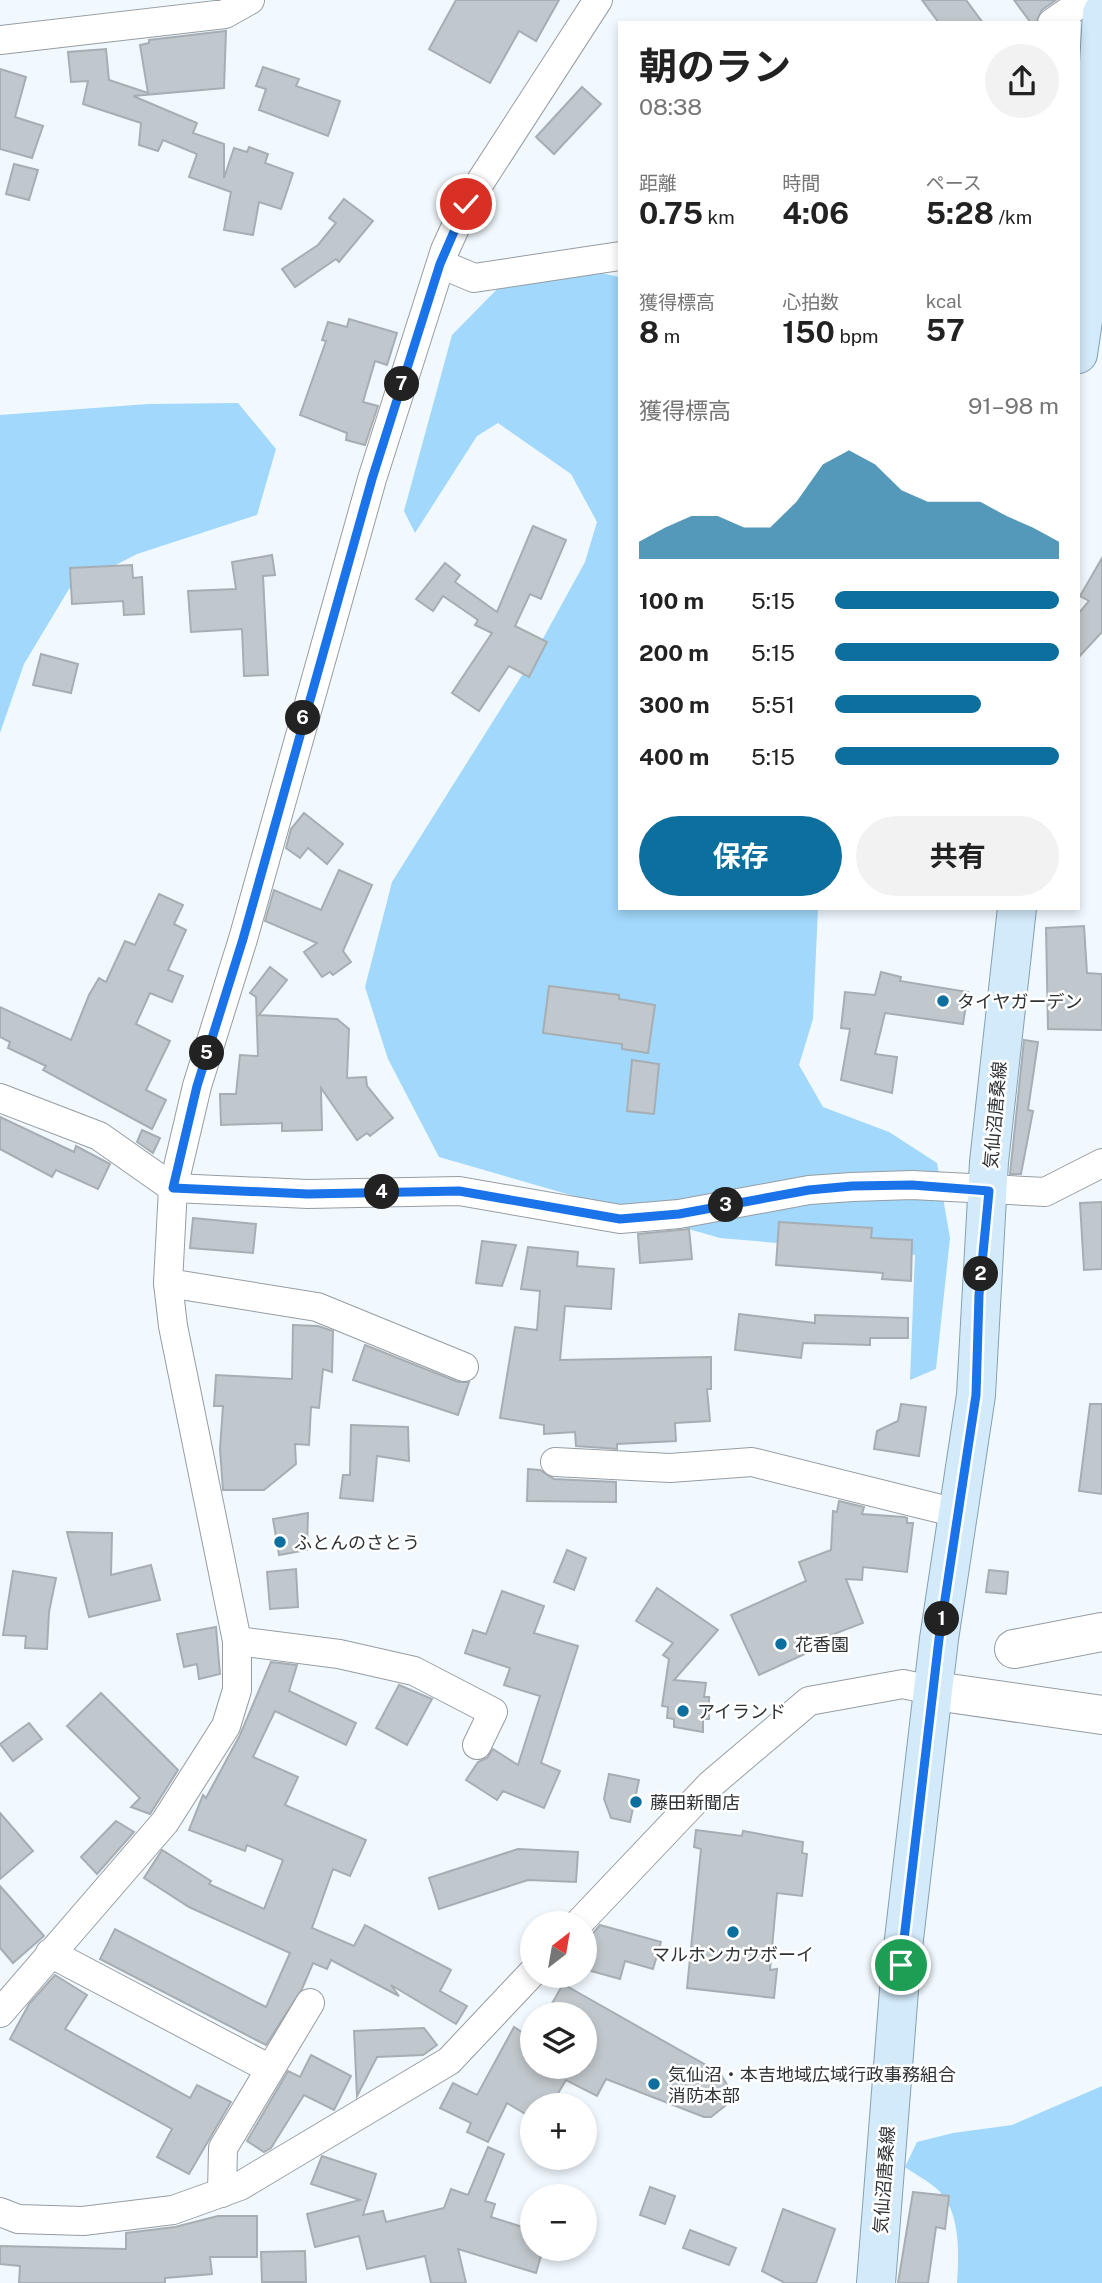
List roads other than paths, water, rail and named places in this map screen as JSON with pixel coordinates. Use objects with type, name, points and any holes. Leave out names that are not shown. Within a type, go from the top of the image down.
[{"type":"main road","points":[[1081,314],[1102,13]]},
{"type":"main road","name":"気仙沼唐桑線","points":[[876,2283],[901,1965],[957,1513],[976,1395],[979,1295],[989,1191],[989,1162],[1017,910]]},
{"type":"street","points":[[0,40],[225,14],[250,0]]},
{"type":"street","points":[[0,2013],[165,1822],[226,1726],[237,1690],[237,1641],[173,1326],[168,1283],[173,1188],[197,1086],[243,939],[315,674],[372,479],[440,264],[466,204],[598,0]]},
{"type":"street","points":[[1055,21],[1085,0]]},
{"type":"street","points":[[440,264],[474,278],[618,257]]},
{"type":"street","points":[[0,1098],[99,1136],[173,1188],[308,1194],[459,1191],[620,1219],[679,1214],[809,1190],[852,1186],[912,1185],[1045,1192],[1102,1163]]},
{"type":"street","points":[[168,1283],[317,1307],[464,1367]]},
{"type":"street","points":[[555,1462],[670,1468],[752,1462],[957,1513]]},
{"type":"street","points":[[1014,1649],[1102,1632]]},
{"type":"street","points":[[237,1641],[339,1654],[414,1671],[493,1712],[477,1745]]},
{"type":"street","points":[[590,1911],[710,1785],[809,1701],[903,1684],[1102,1715]]},
{"type":"street","points":[[50,1953],[270,2069]]},
{"type":"street","points":[[0,2212],[19,2219],[83,2221],[173,2210],[240,2186],[449,2061],[520,1986]]},
{"type":"street","points":[[222,2193],[223,2148],[310,2003]]},
{"type":"place","name":"タイヤガーデン","points":[[943,1001]]},
{"type":"place","name":"ふとんのさとう","points":[[280,1542]]},
{"type":"place","name":"花香園","points":[[781,1644]]},
{"type":"place","name":"アイランド","points":[[683,1711]]},
{"type":"place","name":"藤田新聞店","points":[[636,1802]]},
{"type":"place","name":"マルホンカウボーイ","points":[[733,1932]]},
{"type":"place","name":"気仙沼・本吉地域広域行政事務組合 消防本部","points":[[654,2084]]}]
